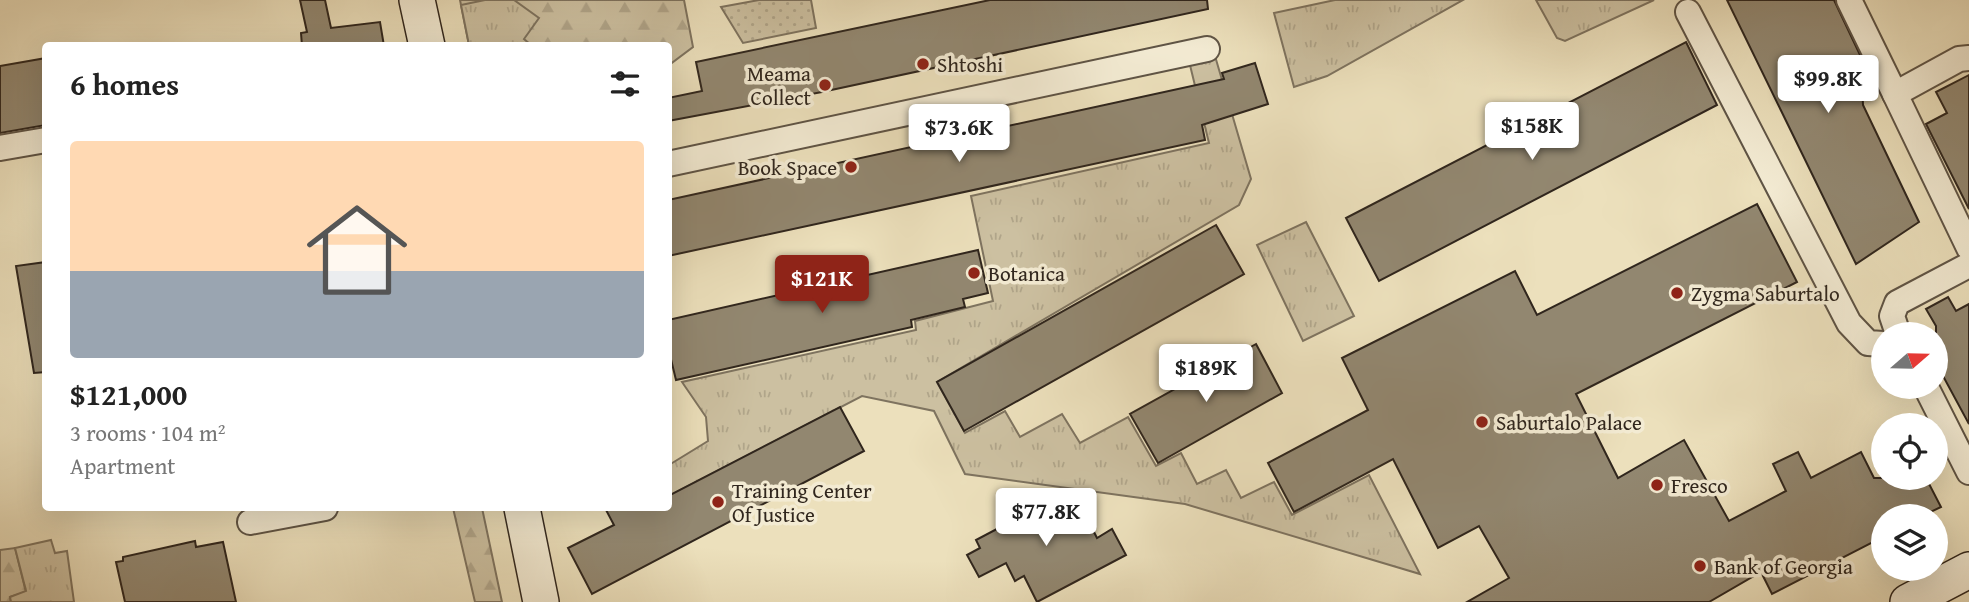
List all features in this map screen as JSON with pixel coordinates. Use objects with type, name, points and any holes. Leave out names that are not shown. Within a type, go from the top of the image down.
[{"type":"street","points":[[417,0],[426,42]]},
{"type":"street","points":[[1849,0],[1969,248]]},
{"type":"street","points":[[1688,12],[1849,323],[1871,343]]},
{"type":"street","points":[[672,163],[1207,49]]},
{"type":"street","points":[[1895,94],[1959,60],[1969,58]]},
{"type":"street","points":[[0,148],[42,141]]},
{"type":"street","points":[[1894,322],[1892,316],[1897,303],[1969,265]]},
{"type":"street","points":[[1932,399],[1969,472]]},
{"type":"street","points":[[250,522],[309,511]]},
{"type":"street","points":[[523,511],[541,602]]},
{"type":"street","points":[[1908,602],[1969,570]]},
{"type":"green space","points":[[460,0],[684,0],[693,47],[672,63],[672,42],[468,42]]},
{"type":"green space","points":[[485,0],[514,0],[539,18],[524,39],[528,42],[468,42],[461,5]]},
{"type":"green space","points":[[759,0],[811,0],[816,28],[743,43],[721,7]]},
{"type":"green space","points":[[1335,0],[1463,0],[1327,76],[1294,87],[1274,13]]},
{"type":"green space","points":[[1536,0],[1654,0],[1565,41],[1557,38]]},
{"type":"green space","points":[[1215,56],[1251,179],[1239,205],[937,382],[965,433],[1005,411],[1020,437],[1062,414],[1080,443],[1128,417],[1156,466],[1181,453],[1197,484],[1226,470],[1241,498],[1274,482],[1292,515],[1369,475],[1420,574],[1185,504],[965,474],[934,411],[862,396],[672,494],[672,463],[708,441],[706,417],[682,382],[916,330],[915,321],[993,301],[971,196],[1209,143],[1189,61]]},
{"type":"green space","points":[[1306,222],[1354,316],[1303,341],[1257,245]]},
{"type":"green space","points":[[454,511],[483,511],[502,602],[475,602]]},
{"type":"green space","points":[[51,540],[55,553],[67,551],[74,602],[11,602],[10,597],[26,591],[15,548]]},
{"type":"green space","points":[[15,548],[26,592],[10,597],[11,602],[0,602],[0,550]]},
{"type":"building","points":[[300,0],[325,0],[331,28],[380,22],[383,42],[302,42],[301,33],[307,32]]},
{"type":"building","points":[[990,0],[1207,0],[1208,9],[822,92],[672,120],[672,97],[702,91],[696,62]]},
{"type":"building","points":[[1727,0],[1834,0],[1861,57],[1863,105],[1919,222],[1856,264]]},
{"type":"building","points":[[1686,42],[1717,105],[1379,281],[1346,218]]},
{"type":"building","points":[[42,59],[42,126],[0,133],[0,66]]},
{"type":"building","points":[[1255,63],[1268,104],[1202,125],[1205,140],[672,255],[672,199],[1224,79],[1222,73]]},
{"type":"building","points":[[1969,75],[1969,209],[1926,124],[1947,113],[1936,92]]},
{"type":"building","points":[[1757,204],[1797,282],[1576,394],[1618,478],[1684,440],[1729,521],[1786,491],[1773,464],[1798,452],[1811,478],[1861,452],[1871,472],[1871,490],[1932,490],[1939,504],[1871,504],[1871,543],[1772,594],[1761,572],[1709,602],[1467,602],[1509,578],[1479,526],[1438,548],[1393,459],[1294,512],[1268,463],[1368,410],[1342,358],[1515,271],[1537,315]]},
{"type":"building","points":[[1216,225],[1244,274],[964,431],[937,382]]},
{"type":"building","points":[[978,250],[988,293],[963,299],[965,307],[911,320],[912,327],[676,380],[672,364],[672,319]]},
{"type":"building","points":[[42,263],[42,372],[34,373],[16,266]]},
{"type":"building","points":[[1948,297],[1956,311],[1969,304],[1969,424],[1948,385],[1948,322],[1934,322],[1926,309]]},
{"type":"building","points":[[1256,344],[1282,393],[1158,463],[1130,414]]},
{"type":"building","name":"Training Center Of Justice","points":[[840,407],[864,451],[592,594],[568,548],[614,525],[607,511],[672,511],[672,494]]},
{"type":"building","points":[[1057,498],[1061,504],[1069,500],[1081,523],[1088,520],[1097,538],[1112,529],[1126,555],[1037,602],[1024,576],[1015,581],[1006,563],[979,577],[967,555],[980,548],[976,540],[1014,520],[1011,514],[1040,499],[1044,505]]},
{"type":"building","points":[[195,541],[196,547],[223,542],[236,602],[125,602],[116,562],[123,561],[123,557]]},
{"type":"place","name":"Shtoshi","points":[[923,64]]},
{"type":"place","name":"Meama Collect","points":[[825,85]]},
{"type":"place","name":"Book Space","points":[[851,167]]},
{"type":"place","name":"Botanica","points":[[974,273]]},
{"type":"place","name":"Zygma Saburtalo","points":[[1677,293]]},
{"type":"place","name":"Saburtalo Palace","points":[[1482,422]]},
{"type":"place","name":"Fresco","points":[[1657,485]]},
{"type":"place","name":"Training Center Of Justice","points":[[718,502]]},
{"type":"place","name":"Bank of Georgia","points":[[1700,566]]}]
